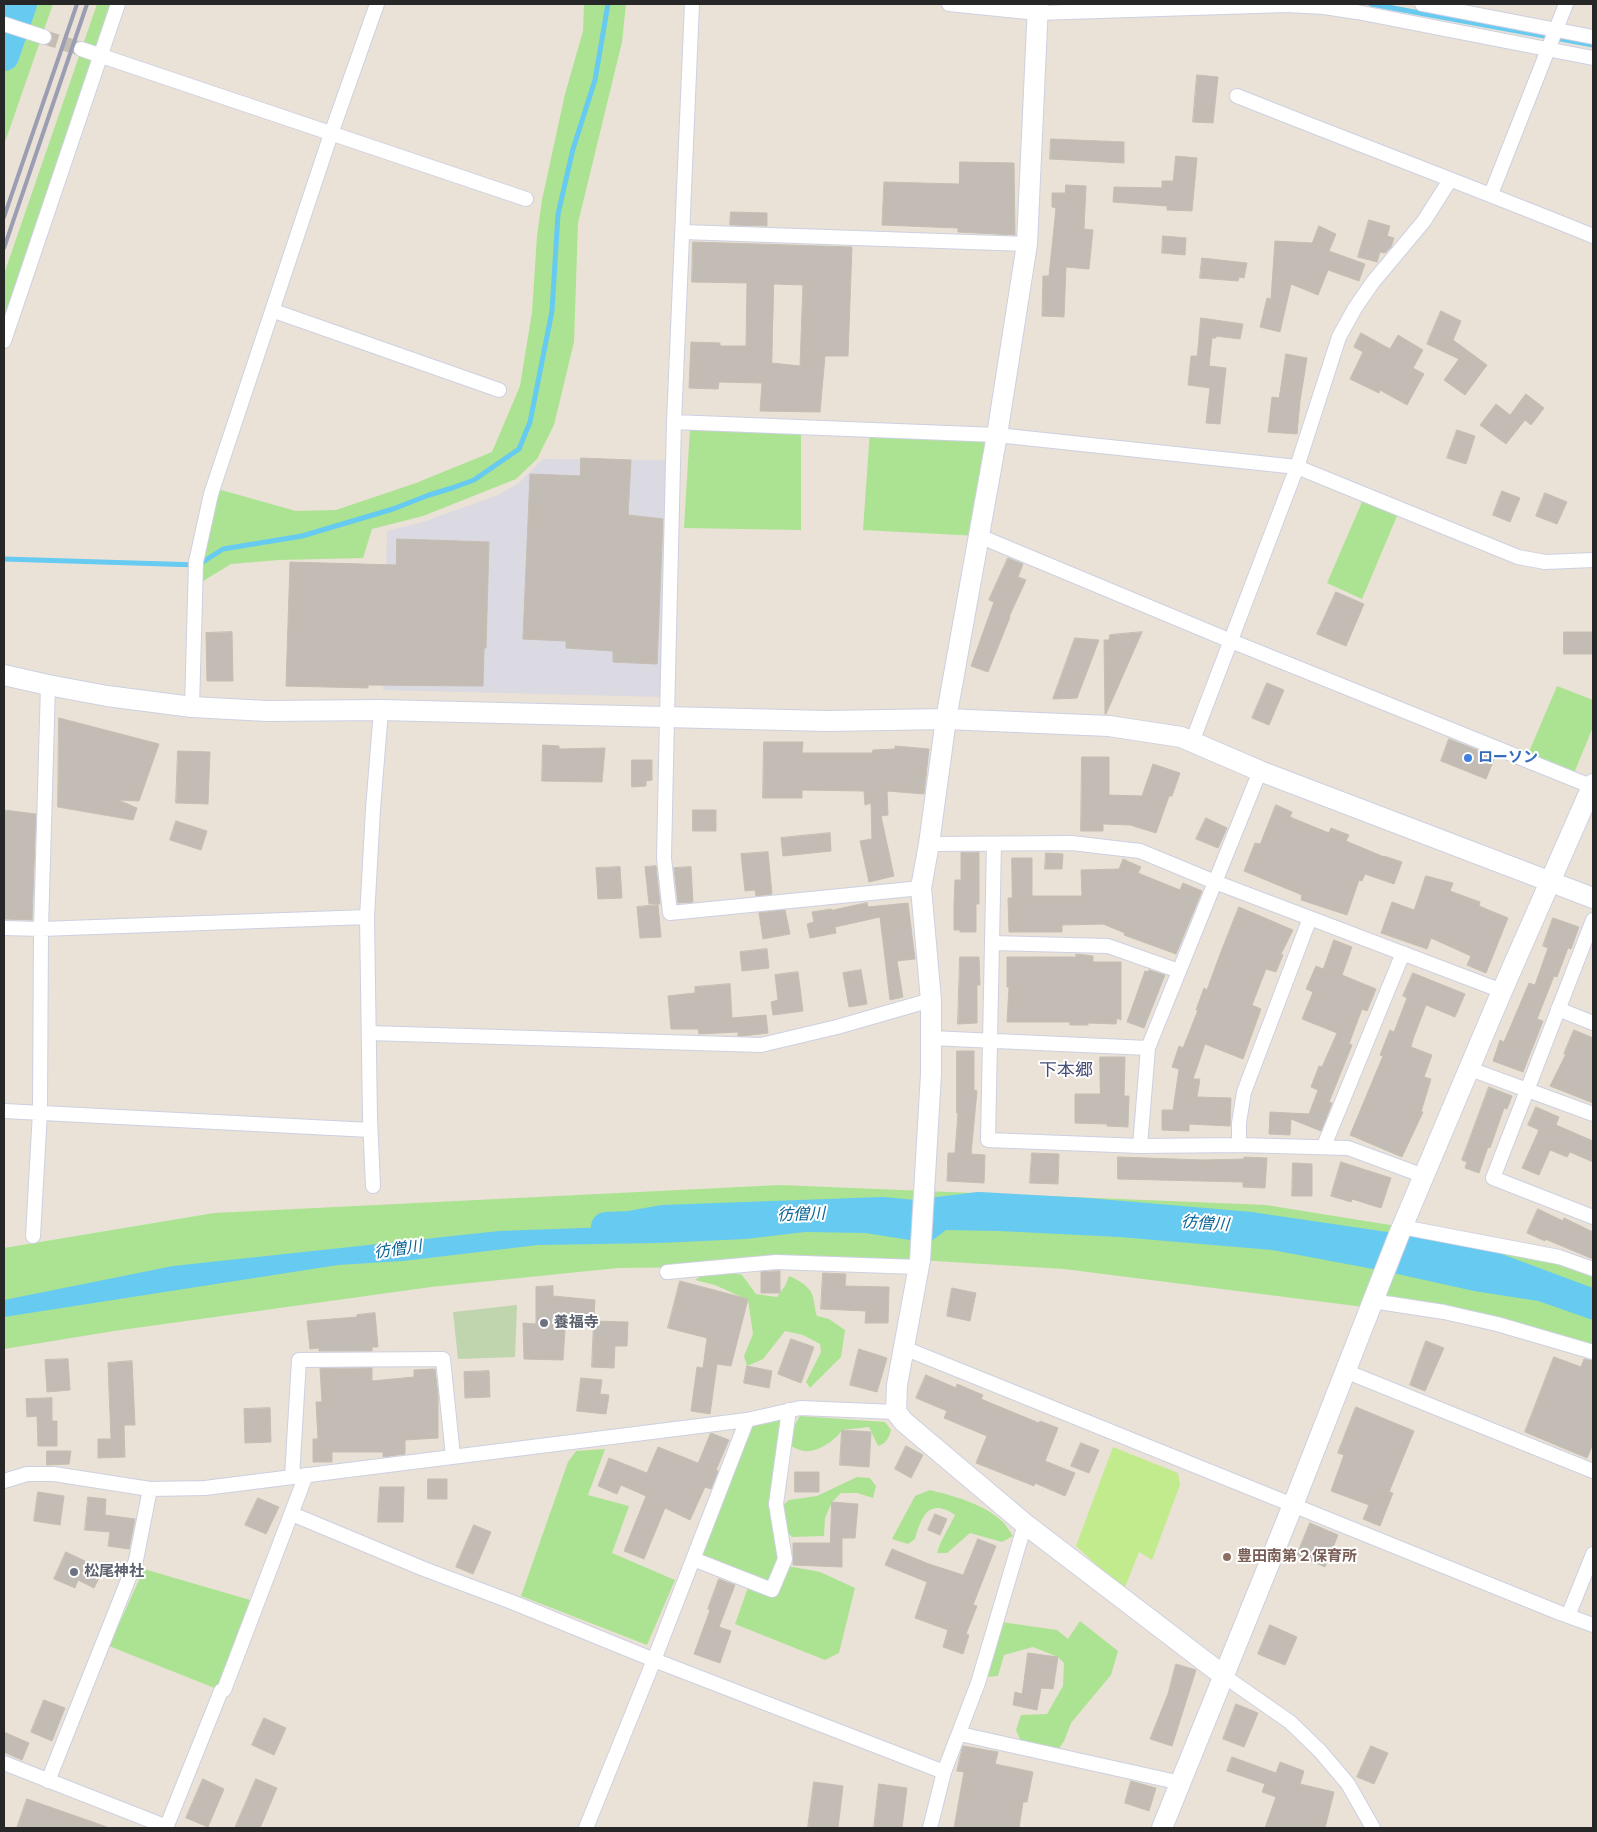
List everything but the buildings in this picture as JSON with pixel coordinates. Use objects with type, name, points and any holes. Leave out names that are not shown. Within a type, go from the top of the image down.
[{"type":"street","points":[[4,340],[118,4]]},
{"type":"street","points":[[192,707],[196,562],[211,494],[377,4]]},
{"type":"street","points":[[692,4],[674,422],[664,858],[670,913],[922,888]]},
{"type":"street","points":[[948,4],[1038,9],[1286,4],[1324,7],[1593,58]]},
{"type":"street","points":[[1422,4],[1593,37]]},
{"type":"street","points":[[1490,194],[1566,4]]},
{"type":"street","points":[[1038,9],[1027,244],[996,435],[946,719],[922,888],[931,1000],[931,1074],[919,1263],[897,1385],[896,1412],[904,1422],[1025,1524],[1224,1676],[1290,1722],[1320,1751],[1348,1784],[1373,1828]]},
{"type":"street","points":[[4,24],[44,37]]},
{"type":"street","points":[[80,49],[526,198]]},
{"type":"street","points":[[1237,96],[1593,236]]},
{"type":"street","points":[[1192,742],[1297,467],[1339,337],[1364,295],[1424,221],[1450,180]]},
{"type":"street","points":[[683,232],[1027,244]]},
{"type":"street","points":[[274,311],[499,390]]},
{"type":"street","points":[[674,422],[996,435],[1297,467],[1518,557],[1545,562],[1593,560]]},
{"type":"street","points":[[978,536],[1230,641],[1593,786],[1502,991],[1401,1229],[1293,1505],[1162,1828]]},
{"type":"street","points":[[4,675],[48,686],[107,696],[192,707],[267,711],[381,710],[826,721],[946,719],[1110,726],[1181,737],[1260,771],[1593,898]]},
{"type":"street","points":[[33,1236],[40,1112],[41,929],[48,686]]},
{"type":"street","points":[[373,1186],[370,1130],[367,918],[381,710]]},
{"type":"street","points":[[1140,1146],[1148,1048],[1260,771]]},
{"type":"street","points":[[929,844],[1072,843],[1140,851],[1215,882],[1502,991]]},
{"type":"street","points":[[994,844],[988,1140],[1140,1146],[1324,1146],[1348,1148],[1424,1176]]},
{"type":"street","points":[[4,928],[41,929],[367,918]]},
{"type":"street","points":[[1240,1145],[1239,1123],[1244,1092],[1310,918]]},
{"type":"street","points":[[1593,920],[1493,1178],[1593,1217]]},
{"type":"street","points":[[992,943],[1108,946],[1179,971]]},
{"type":"street","points":[[1324,1146],[1403,953]]},
{"type":"street","points":[[370,1033],[760,1045],[931,1000]]},
{"type":"street","points":[[1558,1009],[1593,1022]]},
{"type":"street","points":[[931,1038],[1148,1048]]},
{"type":"street","points":[[1470,1069],[1593,1114]]},
{"type":"street","points":[[4,1111],[370,1130]]},
{"type":"street","points":[[1401,1229],[1559,1257],[1593,1269]]},
{"type":"street","points":[[667,1272],[776,1262],[919,1263]]},
{"type":"street","points":[[1373,1300],[1497,1324],[1593,1352]]},
{"type":"street","points":[[904,1348],[1593,1625]]},
{"type":"street","points":[[292,1477],[299,1360],[443,1359],[453,1456]]},
{"type":"street","points":[[1345,1372],[1593,1471]]},
{"type":"street","points":[[4,1481],[27,1474],[54,1474],[150,1489],[205,1488],[747,1420],[800,1408],[896,1412]]},
{"type":"street","points":[[693,1559],[772,1590],[784,1559],[776,1504],[789,1410]]},
{"type":"street","points":[[586,1828],[654,1660],[747,1420]]},
{"type":"street","points":[[4,1763],[166,1828],[221,1690],[224,1690],[306,1475]]},
{"type":"street","points":[[48,1781],[136,1560],[150,1489]]},
{"type":"street","points":[[292,1514],[424,1569],[944,1772]]},
{"type":"street","points":[[930,1828],[944,1772],[978,1683],[1025,1524]]},
{"type":"street","points":[[1568,1616],[1593,1554]]},
{"type":"street","points":[[960,1734],[1181,1783]]},
{"type":"shaded area","points":[[543,459],[670,460],[662,697],[383,690],[387,531],[423,522],[498,495],[519,483]]},
{"type":"green space","points":[[4,4],[53,4],[4,145]]},
{"type":"green space","points":[[97,4],[118,4],[4,330],[4,274]]},
{"type":"green space","points":[[584,4],[626,4],[622,42],[578,223],[574,342],[554,425],[537,459],[516,479],[423,516],[372,529],[363,558],[279,560],[231,564],[195,586],[214,488],[296,511],[336,510],[416,483],[492,452],[520,386],[532,312],[537,236],[542,200],[565,94],[583,31]]},
{"type":"green space","points":[[801,427],[801,530],[684,528],[690,428]]},
{"type":"green space","points":[[870,430],[997,435],[979,536],[863,530]]},
{"type":"green space","points":[[1365,495],[1400,509],[1362,599],[1327,583]]},
{"type":"green space","points":[[1557,686],[1593,700],[1593,727],[1572,778],[1526,759]]},
{"type":"green space","points":[[780,1185],[1266,1205],[1409,1228],[1593,1269],[1593,1354],[1444,1312],[1356,1306],[1064,1269],[919,1260],[618,1268],[431,1287],[114,1331],[4,1349],[4,1248],[214,1213]]},
{"type":"green space","points":[[725,1271],[742,1275],[756,1294],[777,1297],[789,1276],[796,1279],[810,1291],[817,1316],[829,1319],[845,1330],[841,1357],[810,1388],[806,1382],[821,1352],[820,1344],[803,1335],[785,1331],[763,1359],[747,1366],[744,1356],[753,1334],[748,1300],[715,1285],[695,1280],[701,1276]]},
{"type":"green space","points":[[517,1305],[515,1357],[458,1359],[453,1312]]},
{"type":"green space","points":[[788,1415],[785,1441],[800,1416],[885,1422],[891,1430],[887,1440],[878,1446],[869,1427],[842,1430],[826,1445],[815,1450],[799,1450],[785,1443],[777,1508],[782,1565],[820,1572],[855,1588],[839,1653],[825,1660],[735,1624],[750,1582],[693,1559],[747,1420]]},
{"type":"green space","points":[[1113,1447],[1178,1473],[1180,1485],[1152,1560],[1139,1552],[1124,1590],[1076,1546]]},
{"type":"green space","points":[[605,1449],[588,1495],[629,1506],[612,1553],[675,1580],[647,1645],[521,1596],[568,1462],[576,1451]]},
{"type":"green space","points":[[857,1477],[870,1478],[876,1486],[873,1498],[857,1493],[841,1493],[832,1502],[825,1518],[824,1536],[792,1537],[787,1532],[783,1505],[789,1500],[817,1496]]},
{"type":"green space","points":[[930,1490],[960,1498],[979,1506],[1004,1523],[1013,1536],[1002,1542],[970,1533],[947,1553],[937,1553],[955,1515],[939,1508],[932,1509],[923,1517],[915,1539],[908,1544],[892,1539],[915,1496]]},
{"type":"green space","points":[[144,1569],[257,1602],[217,1689],[109,1646]]},
{"type":"green space","points":[[1080,1621],[1118,1651],[1111,1675],[1071,1723],[1064,1741],[1058,1750],[1024,1748],[1016,1730],[1021,1715],[1047,1714],[1063,1686],[1064,1663],[1058,1657],[1033,1647],[1004,1655],[998,1676],[987,1677],[1001,1622],[1057,1630],[1068,1639]]},
{"type":"water","points":[[968,1208],[1106,1215],[1297,1234],[1419,1252],[1593,1298],[1593,1320],[1538,1301],[1474,1291],[1384,1271],[1272,1250],[1119,1237],[946,1230],[929,1243],[865,1233],[805,1232],[746,1239],[538,1245],[403,1261],[338,1265],[4,1317],[4,1300],[173,1266],[499,1231],[610,1227],[676,1219],[840,1214],[922,1214]]},
{"type":"waterway","points":[[4,56],[22,4]]},
{"type":"waterway","points":[[4,559],[198,565],[223,549],[302,536],[393,509],[452,488],[474,480],[519,449],[530,422],[552,311],[558,214],[573,149],[595,80],[608,4]]},
{"type":"waterway","points":[[1371,4],[1593,45]]},
{"type":"waterway","name":"彷僧川","points":[[606,1227],[629,1226],[663,1220],[882,1212],[914,1215],[979,1207],[1087,1213],[1251,1227],[1428,1253],[1483,1263],[1593,1304]]},
{"type":"tunnel","points":[[44,37],[81,49]]},
{"type":"railway","points":[[4,217],[77,4]]},
{"type":"railway","points":[[4,248],[87,4]]},
{"type":"place","name":"ローソン","points":[[1468,758]]},
{"type":"place","name":"養福寺","points":[[544,1323]]},
{"type":"place","name":"豊田南第２保育所","points":[[1227,1557]]},
{"type":"place","name":"松尾神社","points":[[74,1572]]},
{"type":"district","name":"下本郷","points":[[1066,1071]]}]
